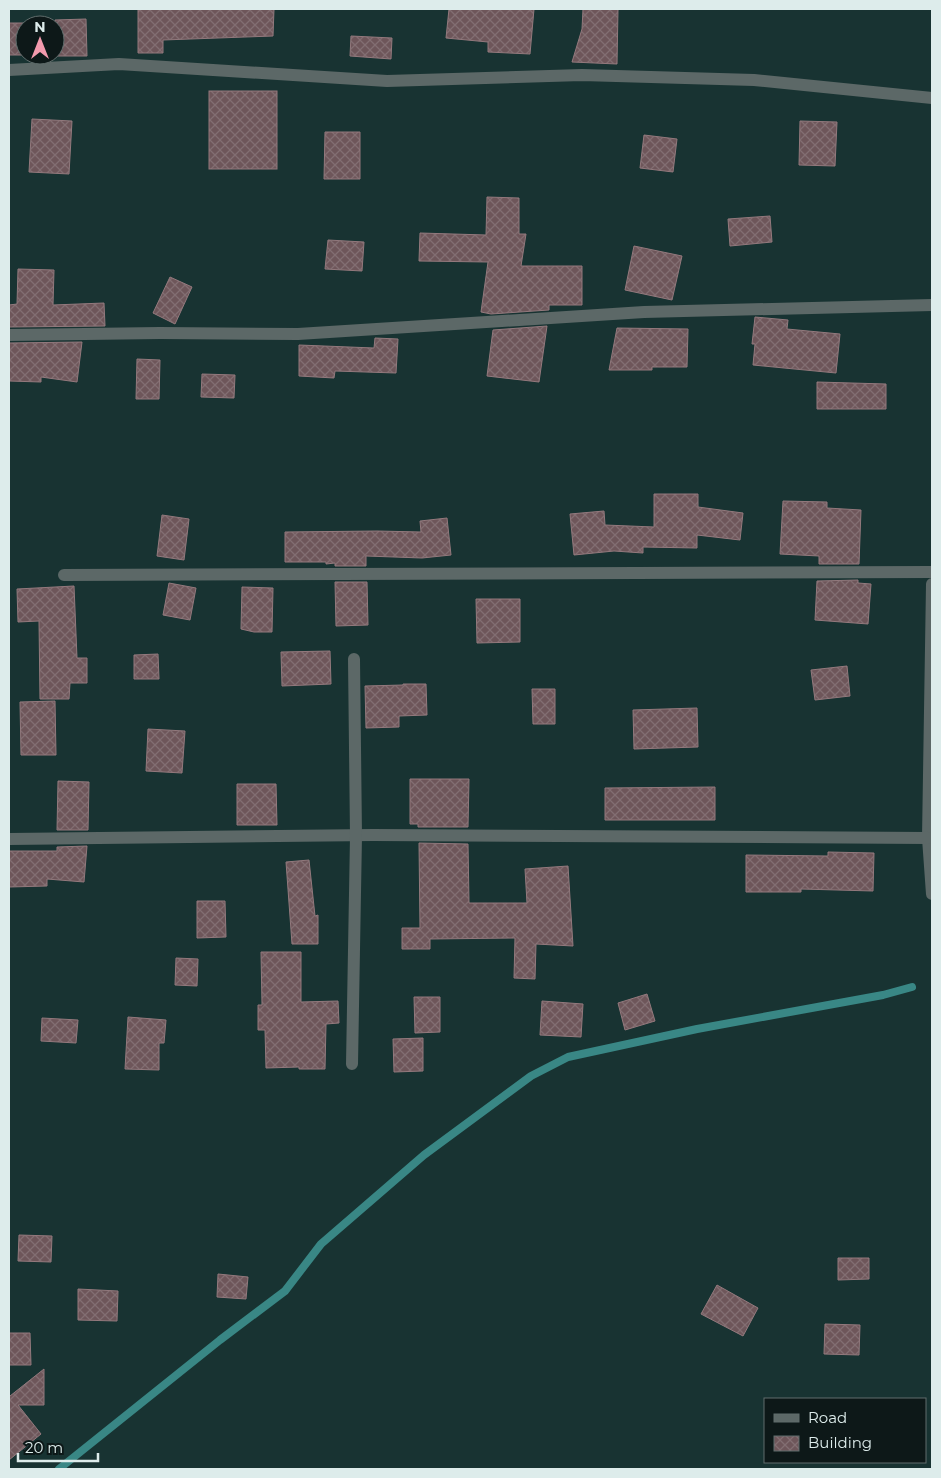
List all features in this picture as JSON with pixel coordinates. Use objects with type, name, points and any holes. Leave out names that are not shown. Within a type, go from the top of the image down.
[{"type":"street","points":[[9,70],[119,64],[387,81],[592,75],[754,80],[932,98]]},
{"type":"street","points":[[9,334],[160,332],[298,334],[644,312],[932,305]]},
{"type":"street","points":[[64,575],[932,572]]},
{"type":"street","points":[[932,584],[928,838],[932,894]]},
{"type":"street","points":[[352,1064],[356,836],[354,658]]},
{"type":"street","points":[[9,839],[356,836],[928,838]]},
{"type":"building","points":[[138,9],[274,9],[273,36],[163,40],[163,53],[138,53]]},
{"type":"building","points":[[449,9],[534,9],[530,54],[488,52],[488,42],[446,38]]},
{"type":"building","points":[[583,9],[618,9],[617,64],[572,62],[582,29]]},
{"type":"building","points":[[86,19],[87,56],[65,56],[65,20]]},
{"type":"building","points":[[9,23],[15,23],[15,55],[9,55]]},
{"type":"building","points":[[351,36],[392,38],[391,59],[350,56]]},
{"type":"building","points":[[209,91],[277,91],[277,169],[209,169]]},
{"type":"building","points":[[32,119],[72,121],[69,174],[29,172]]},
{"type":"building","points":[[800,121],[837,122],[835,166],[799,165]]},
{"type":"building","points":[[325,132],[360,132],[360,179],[324,179]]},
{"type":"building","points":[[644,135],[677,139],[673,172],[640,168]]},
{"type":"building","points":[[487,197],[519,198],[519,234],[526,234],[521,266],[582,266],[582,305],[549,305],[549,310],[491,314],[481,312],[488,262],[419,261],[420,233],[486,235]]},
{"type":"building","points":[[770,216],[772,242],[730,246],[728,219]]},
{"type":"building","points":[[328,240],[364,242],[362,271],[325,269]]},
{"type":"building","points":[[634,246],[682,256],[672,300],[625,290]]},
{"type":"building","points":[[18,269],[54,270],[53,305],[104,303],[105,326],[9,327],[9,305],[17,304]]},
{"type":"building","points":[[170,277],[192,287],[175,324],[153,313]]},
{"type":"building","points":[[755,317],[788,320],[787,329],[840,334],[836,373],[753,365],[755,344],[752,344]]},
{"type":"building","points":[[547,326],[539,382],[487,376],[493,330]]},
{"type":"building","points":[[617,328],[688,329],[687,367],[652,367],[652,370],[609,370]]},
{"type":"building","points":[[375,338],[398,339],[396,373],[335,371],[334,378],[299,376],[299,345],[374,348]]},
{"type":"building","points":[[82,342],[77,382],[41,377],[41,382],[9,381],[9,343]]},
{"type":"building","points":[[137,359],[160,360],[159,399],[136,399]]},
{"type":"building","points":[[202,374],[235,375],[234,398],[201,397]]},
{"type":"building","points":[[817,382],[886,384],[886,409],[817,409]]},
{"type":"building","points":[[654,494],[698,494],[698,507],[743,513],[740,540],[697,535],[697,548],[643,547],[643,553],[614,551],[574,555],[570,514],[604,511],[605,525],[654,527]]},
{"type":"building","points":[[783,501],[827,502],[827,508],[861,510],[859,564],[819,564],[819,556],[780,554]]},
{"type":"building","points":[[162,515],[189,519],[184,560],[157,556]]},
{"type":"building","points":[[447,518],[451,555],[422,558],[366,556],[366,566],[335,566],[335,563],[326,564],[326,562],[285,562],[285,532],[421,532],[420,521]]},
{"type":"building","points":[[858,580],[858,583],[871,584],[868,624],[815,620],[817,581]]},
{"type":"building","points":[[335,582],[367,582],[368,625],[336,626]]},
{"type":"building","points":[[169,583],[196,588],[190,620],[163,615]]},
{"type":"building","points":[[74,586],[77,658],[87,658],[87,683],[70,683],[69,699],[40,699],[39,621],[18,622],[17,589]]},
{"type":"building","points":[[242,587],[273,588],[272,632],[254,632],[241,629]]},
{"type":"building","points":[[476,599],[520,599],[520,642],[477,643]]},
{"type":"building","points":[[330,651],[331,684],[282,686],[281,652]]},
{"type":"building","points":[[158,654],[159,679],[134,679],[134,655]]},
{"type":"building","points":[[847,666],[850,696],[815,700],[811,670]]},
{"type":"building","points":[[426,684],[427,715],[399,716],[399,727],[366,728],[365,686]]},
{"type":"building","points":[[532,689],[555,689],[555,724],[533,724]]},
{"type":"building","points":[[55,701],[56,755],[21,755],[20,702]]},
{"type":"building","points":[[697,708],[698,747],[634,749],[633,710]]},
{"type":"building","points":[[148,729],[185,731],[182,773],[146,771]]},
{"type":"building","points":[[410,779],[469,779],[468,827],[418,827],[418,824],[410,824]]},
{"type":"building","points":[[58,781],[89,782],[88,830],[57,830]]},
{"type":"building","points":[[237,784],[276,784],[277,825],[237,825]]},
{"type":"building","points":[[715,787],[715,820],[605,820],[605,788]]},
{"type":"building","points":[[419,843],[468,844],[469,903],[527,903],[525,869],[568,866],[573,946],[536,944],[535,979],[514,978],[515,938],[430,939],[430,949],[402,949],[402,928],[420,928]]},
{"type":"building","points":[[87,846],[84,882],[47,879],[47,886],[9,887],[9,851],[57,851],[57,847]]},
{"type":"building","points":[[828,852],[874,853],[873,891],[801,889],[801,892],[746,892],[746,855],[828,856]]},
{"type":"building","points":[[309,860],[315,916],[318,915],[318,944],[292,944],[286,862]]},
{"type":"building","points":[[197,901],[225,901],[226,937],[197,938]]},
{"type":"building","points":[[261,952],[301,952],[301,1002],[338,1001],[339,1023],[326,1024],[325,1069],[299,1069],[299,1067],[266,1068],[265,1030],[258,1030],[258,1005],[262,1005]]},
{"type":"building","points":[[176,958],[198,959],[197,986],[175,985]]},
{"type":"building","points":[[647,994],[655,1021],[625,1030],[618,1003]]},
{"type":"building","points":[[414,997],[440,997],[440,1032],[415,1033]]},
{"type":"building","points":[[542,1001],[583,1004],[581,1037],[540,1035]]},
{"type":"building","points":[[128,1017],[166,1020],[164,1043],[159,1043],[159,1070],[125,1069]]},
{"type":"building","points":[[42,1018],[78,1020],[76,1043],[41,1041]]},
{"type":"building","points":[[423,1038],[423,1071],[394,1072],[393,1039]]},
{"type":"building","points":[[19,1235],[52,1236],[51,1262],[18,1261]]},
{"type":"building","points":[[838,1258],[869,1258],[869,1279],[838,1280]]},
{"type":"building","points":[[218,1274],[248,1277],[246,1299],[217,1297]]},
{"type":"building","points":[[717,1285],[758,1308],[743,1336],[701,1314]]},
{"type":"building","points":[[78,1289],[118,1291],[117,1321],[78,1320]]},
{"type":"building","points":[[825,1324],[860,1325],[859,1355],[824,1354]]},
{"type":"building","points":[[9,1333],[30,1333],[31,1365],[9,1365]]},
{"type":"building","points":[[44,1369],[44,1405],[18,1405],[41,1434],[9,1460],[9,1394],[10,1396]]},
{"type":"waterway","points":[[59,1469],[220,1340],[285,1291],[321,1244],[424,1155],[531,1076],[568,1057],[697,1029],[883,995],[912,987]]}]
